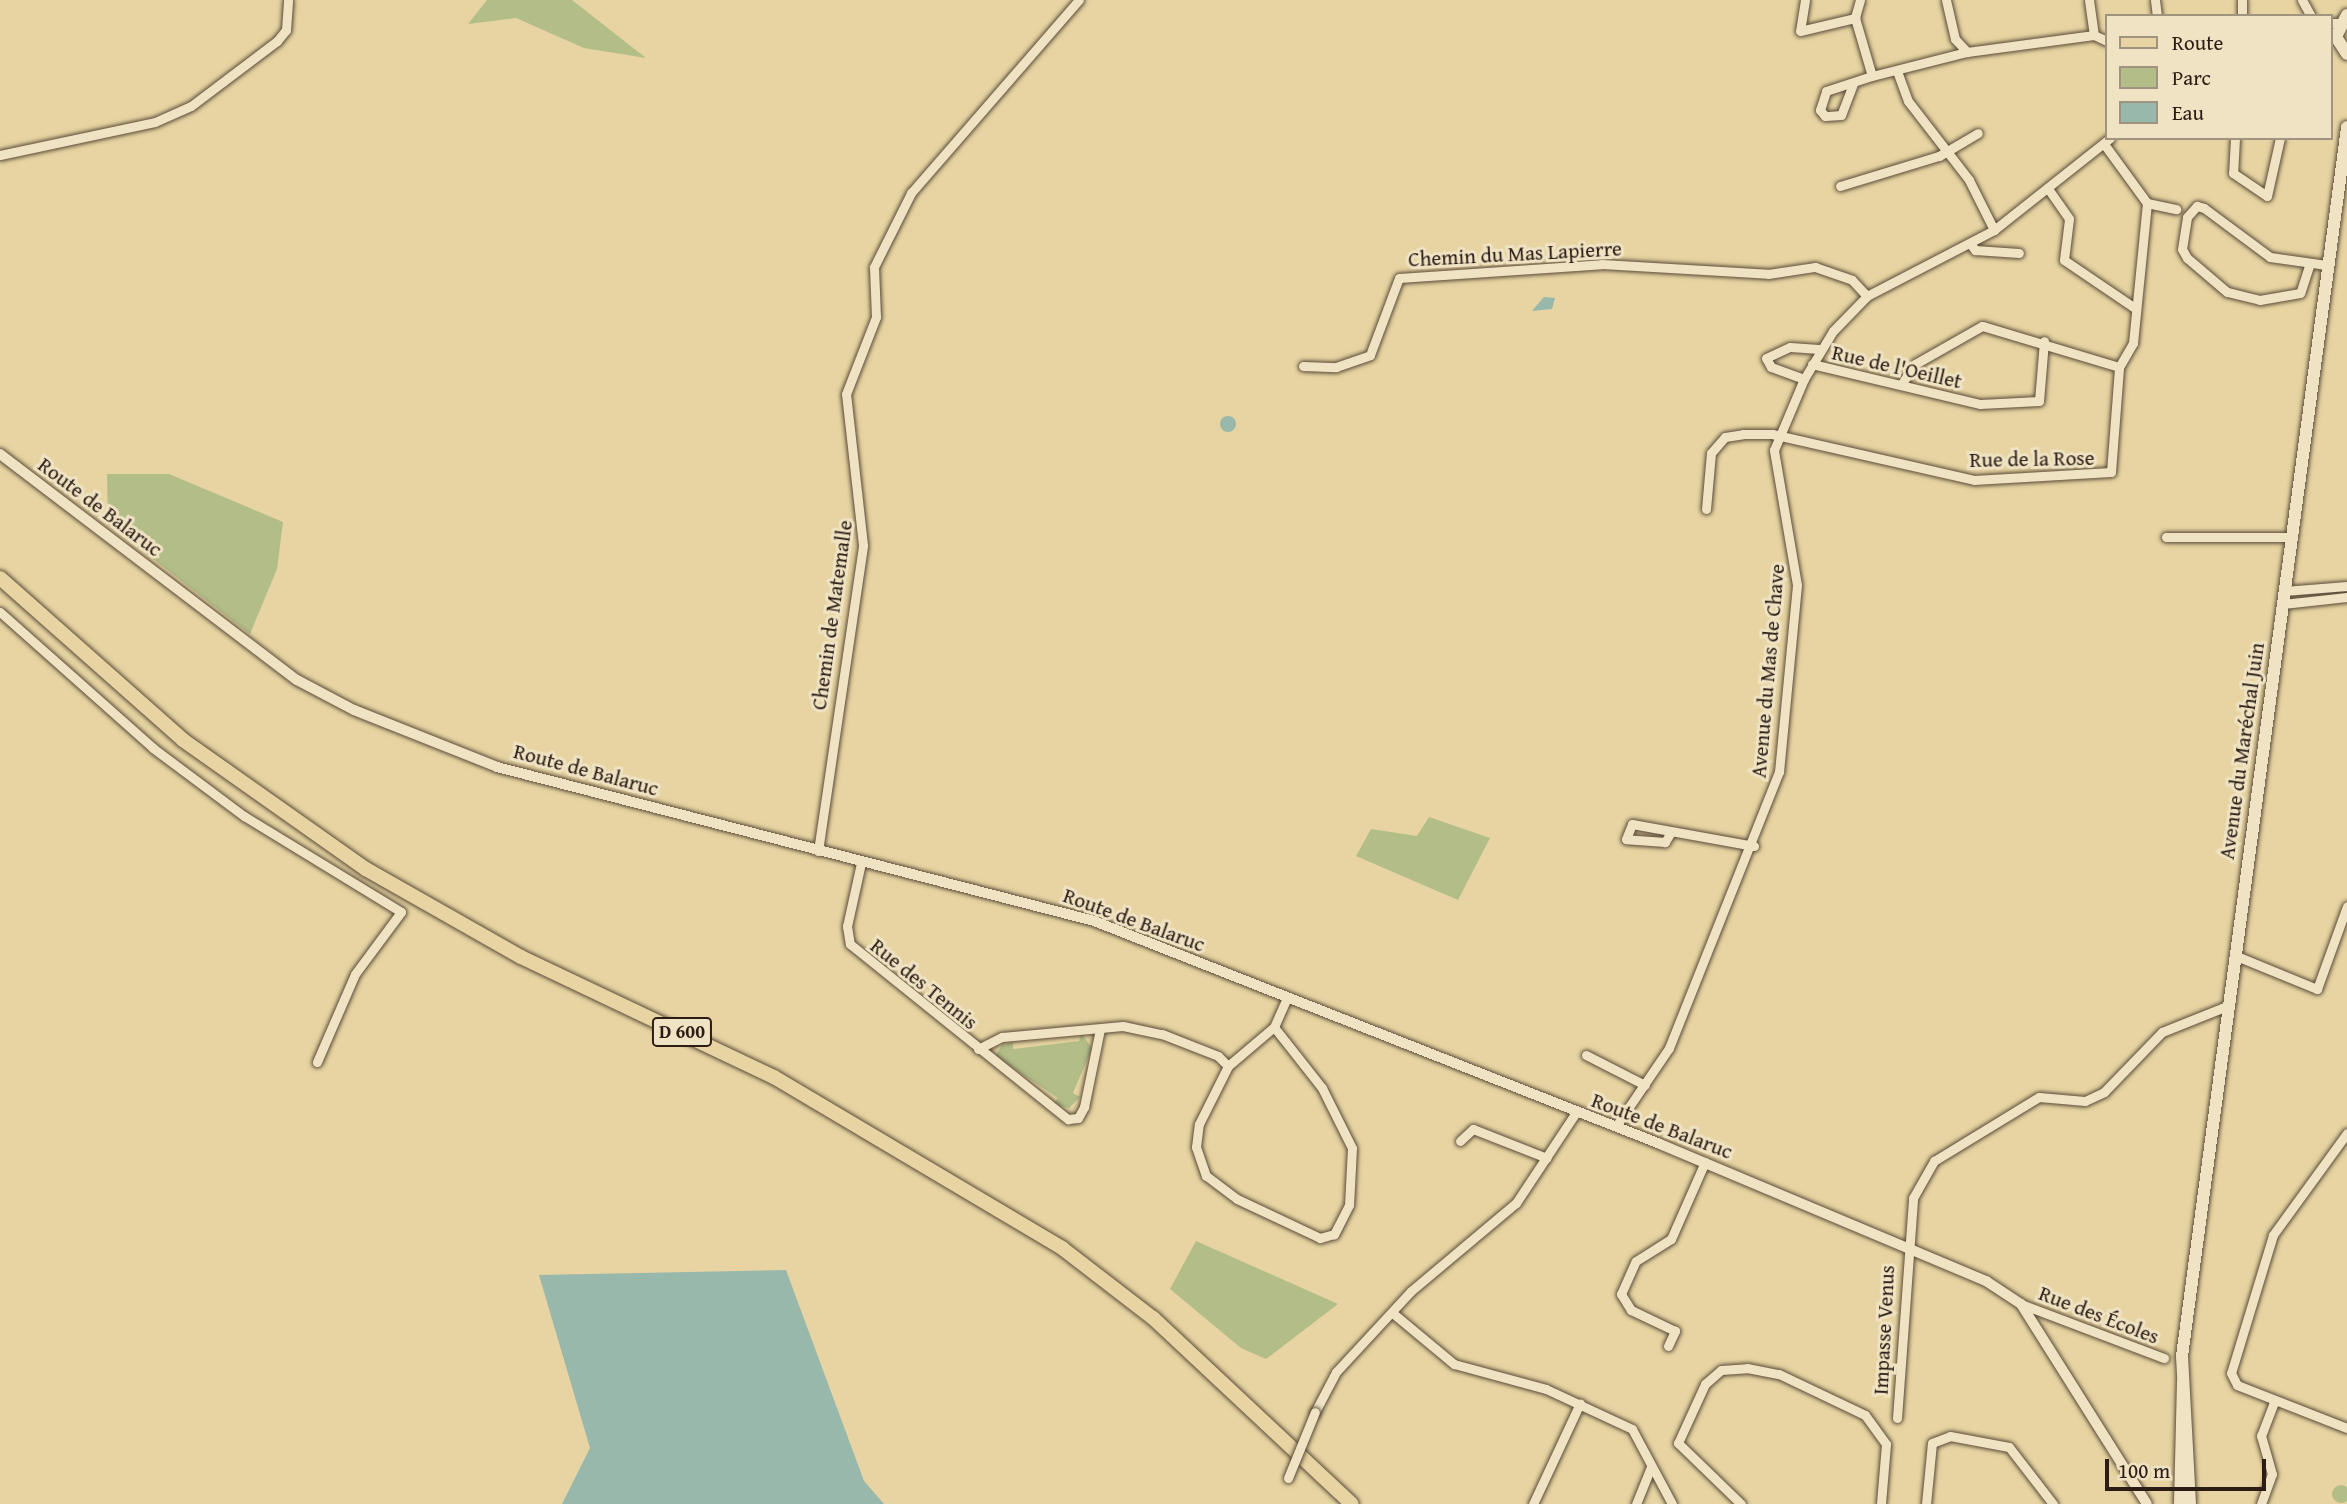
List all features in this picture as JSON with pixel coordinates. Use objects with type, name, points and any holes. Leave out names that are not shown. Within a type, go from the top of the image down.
[{"type":"main road","points":[[2339,20],[2339,45]]},
{"type":"main road","name":"Avenue du Maréchal Juin","points":[[2180,1504],[2183,1382],[2227,1006],[2326,265],[2347,127]]},
{"type":"main road","name":"D 600","points":[[0,578],[183,740],[366,869],[498,945],[774,1077],[1053,1242],[1153,1318],[1352,1504]]},
{"type":"main road","name":"Avenue du Maréchal Juin","points":[[2183,1382],[2190,1504]]},
{"type":"street","points":[[0,155],[155,122],[191,106],[277,41],[286,30],[288,0]]},
{"type":"street","name":"Chemin de Matemalle","points":[[818,851],[863,545],[846,394],[876,317],[874,267],[911,193],[1079,0]]},
{"type":"street","points":[[1805,0],[1800,32],[1855,18]]},
{"type":"street","points":[[1860,0],[1855,18],[1872,76]]},
{"type":"street","points":[[1946,0],[1955,39],[1967,52]]},
{"type":"street","points":[[2089,0],[2094,35]]},
{"type":"street","points":[[1853,83],[1967,52],[2094,35],[2106,41]]},
{"type":"street","points":[[1897,71],[1908,101],[1948,152],[1994,230]]},
{"type":"street","points":[[1840,186],[1948,152],[1978,133]]},
{"type":"street","points":[[2235,140],[2233,173],[2267,197],[2280,140]]},
{"type":"street","points":[[1903,382],[1915,364],[1982,326],[2043,341],[2119,367],[2133,343],[2147,203],[2107,141]]},
{"type":"street","name":"Avenue du Mas de Chave","points":[[1616,1126],[1669,1048],[1754,846],[1779,772],[1797,585],[1794,543],[1776,486],[1778,436],[1804,379],[1819,349],[1867,296],[1994,230],[2049,190],[2107,141]]},
{"type":"street","points":[[2049,190],[2069,219],[2061,255],[2135,308]]},
{"type":"street","points":[[2147,203],[2176,209]]},
{"type":"street","points":[[2309,266],[2300,293],[2260,300],[2227,292],[2187,258],[2182,249],[2187,217],[2197,206],[2204,208],[2261,253],[2309,266],[2326,265]]},
{"type":"street","points":[[1970,243],[1975,250],[2019,253]]},
{"type":"street","name":"Chemin du Mas Lapierre","points":[[1303,366],[1336,367],[1370,355],[1399,278],[1602,264],[1702,267],[1768,274],[1832,270],[1867,296]]},
{"type":"street","name":"Rue de l'Oeillet","points":[[1812,364],[1875,384],[1903,382],[1980,404],[2039,401],[2043,341]]},
{"type":"street","points":[[1804,379],[1771,367],[1766,358],[1790,347],[1819,349]]},
{"type":"street","name":"Rue de la Rose","points":[[1778,436],[1974,480],[2106,475],[2119,367]]},
{"type":"street","points":[[1706,509],[1711,453],[1725,437],[1778,436]]},
{"type":"street","name":"Route de Balaruc","points":[[0,454],[331,700],[498,767],[861,863],[1094,921],[1575,1114],[1616,1126],[1907,1244],[2021,1304]]},
{"type":"street","points":[[2166,537],[2291,537]]},
{"type":"street","points":[[2283,597],[2347,586]]},
{"type":"street","points":[[2283,597],[2347,597]]},
{"type":"street","points":[[0,612],[153,748],[244,816],[401,912],[355,974],[317,1062]]},
{"type":"street","points":[[1671,832],[1754,846]]},
{"type":"street","name":"Rue des Tennis","points":[[861,863],[847,926],[850,944],[1068,1119],[1078,1118],[1100,1029]]},
{"type":"street","points":[[2234,954],[2313,990],[2333,958],[2347,906]]},
{"type":"street","points":[[1274,1027],[1322,1087],[1352,1148],[1349,1205],[1334,1234],[1320,1238],[1206,1176],[1196,1147],[1199,1124],[1228,1066],[1274,1027],[1287,998]]},
{"type":"street","name":"Impasse Venus","points":[[1897,1418],[1907,1244],[1913,1198],[1934,1161],[2039,1097],[2085,1101],[2104,1092],[2162,1032],[2227,1006]]},
{"type":"street","name":"Rue des Tennis","points":[[978,1049],[1002,1037],[1100,1029],[1162,1034],[1219,1056],[1228,1066]]},
{"type":"street","points":[[1586,1055],[1645,1085]]},
{"type":"street","points":[[1288,1478],[1315,1412],[1336,1372],[1395,1315],[1411,1291],[1516,1203],[1575,1114]]},
{"type":"street","points":[[1460,1141],[1474,1129],[1548,1158]]},
{"type":"street","points":[[2347,1133],[2273,1235],[2231,1373],[2236,1385],[2274,1402],[2347,1428]]},
{"type":"street","points":[[1668,1346],[1675,1331],[1631,1310],[1621,1294],[1636,1261],[1671,1240],[1705,1162]]},
{"type":"street","points":[[2021,1304],[2147,1504]]},
{"type":"street","name":"Rue des Écoles","points":[[2021,1304],[2164,1358]]},
{"type":"street","points":[[1395,1315],[1454,1364],[1580,1404],[1632,1429],[1672,1504]]},
{"type":"street","points":[[1741,1504],[1678,1443],[1705,1384],[1721,1370],[1736,1368],[1779,1374],[1865,1415],[1886,1444],[1881,1504]]},
{"type":"street","points":[[2261,1504],[2272,1474],[2261,1437],[2274,1402]]},
{"type":"street","points":[[1533,1504],[1580,1404]]},
{"type":"street","points":[[1926,1504],[1932,1443],[1950,1436],[2009,1447],[2053,1504]]},
{"type":"street","points":[[1636,1504],[1651,1467]]},
{"type":"green space","points":[[487,0],[572,0],[646,58],[584,48],[516,18],[468,24]]},
{"type":"green space","points":[[107,474],[169,474],[283,522],[277,569],[250,634],[108,524]]},
{"type":"green space","points":[[1429,817],[1490,838],[1458,900],[1356,856],[1371,829],[1417,836]]},
{"type":"green space","points":[[1081,1033],[1092,1048],[1073,1093],[1080,1097],[1069,1108],[1053,1104],[1058,1098],[995,1056],[1002,1045],[1013,1042],[1013,1049],[1079,1041]]},
{"type":"green space","points":[[1196,1241],[1338,1304],[1266,1359],[1241,1348],[1170,1289]]},
{"type":"green space","points":[[2341,1485],[2347,1488],[2347,1500],[2341,1503],[2335,1500],[2332,1494],[2335,1488]]},
{"type":"water","points":[[1544,297],[1555,298],[1552,309],[1532,311]]},
{"type":"water","points":[[1225,416],[1231,416],[1236,424],[1234,430],[1225,432],[1220,427],[1220,421]]},
{"type":"water","points":[[786,1270],[864,1481],[884,1504],[562,1504],[590,1448],[539,1275]]}]
